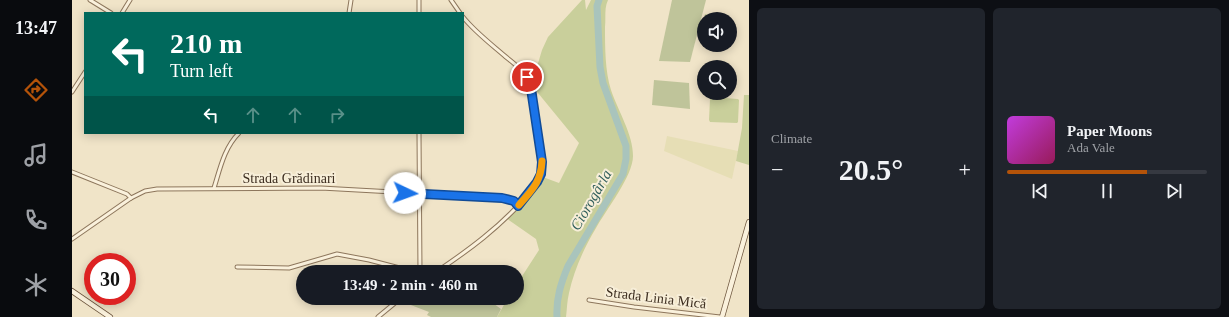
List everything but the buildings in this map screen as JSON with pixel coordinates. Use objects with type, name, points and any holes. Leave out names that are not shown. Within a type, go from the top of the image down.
[{"type":"main road","points":[[721,317],[749,222]]},
{"type":"main road","points":[[72,291],[110,317]]},
{"type":"street","points":[[90,0],[109,12]]},
{"type":"street","points":[[123,12],[130,0]]},
{"type":"street","points":[[350,12],[351,0]]},
{"type":"street","points":[[419,0],[419,12]]},
{"type":"street","points":[[451,0],[459,12]]},
{"type":"street","points":[[446,265],[483,239],[518,206],[537,182],[541,174],[542,162],[530,82],[517,66],[474,29],[464,18]]},
{"type":"street","points":[[72,92],[84,74]]},
{"type":"street","points":[[214,188],[227,150],[233,139],[238,134]]},
{"type":"street","points":[[419,134],[418,194],[420,265]]},
{"type":"street","points":[[72,172],[127,194],[131,198]]},
{"type":"street","name":"Strada Grădinari","points":[[72,239],[131,198],[151,189],[321,188],[502,198],[514,201],[518,206]]},
{"type":"street","points":[[299,265],[337,254],[389,265]]},
{"type":"street","points":[[237,267],[289,268],[296,266]]},
{"type":"street","name":"Strada Linia Mică","points":[[589,300],[721,317]]},
{"type":"street","points":[[378,317],[393,305]]},
{"type":"shaded area","points":[[667,136],[738,151],[732,179],[664,151]]},
{"type":"green space","points":[[582,0],[585,0],[586,10],[591,0],[608,0],[605,27],[606,67],[611,90],[631,139],[633,156],[632,164],[624,183],[600,221],[580,259],[569,293],[566,317],[497,317],[504,305],[524,305],[524,273],[539,250],[536,239],[506,218],[530,192],[540,176],[559,183],[579,143],[529,82],[536,70],[548,37]]},
{"type":"green space","points":[[672,0],[706,0],[703,12],[697,12],[697,35],[690,62],[659,61]]},
{"type":"green space","points":[[654,80],[689,83],[690,109],[652,105]]},
{"type":"green space","points":[[744,95],[749,95],[749,165],[736,161],[742,128]]},
{"type":"green space","points":[[710,100],[739,100],[737,123],[710,122]]},
{"type":"green space","points":[[411,305],[496,305],[501,309],[497,317],[431,317],[427,315],[429,312]]},
{"type":"waterway","name":"Ciorogârla","points":[[557,317],[557,303],[563,278],[568,266],[623,174],[626,159],[626,146],[603,83],[600,67],[597,6],[599,0]]},
{"type":"slow traffic","points":[[519,205],[537,182],[541,174],[542,161]]},
{"type":"route","points":[[405,193],[502,198],[514,201],[518,206],[537,182],[541,174],[542,162],[530,82],[527,77]]}]
